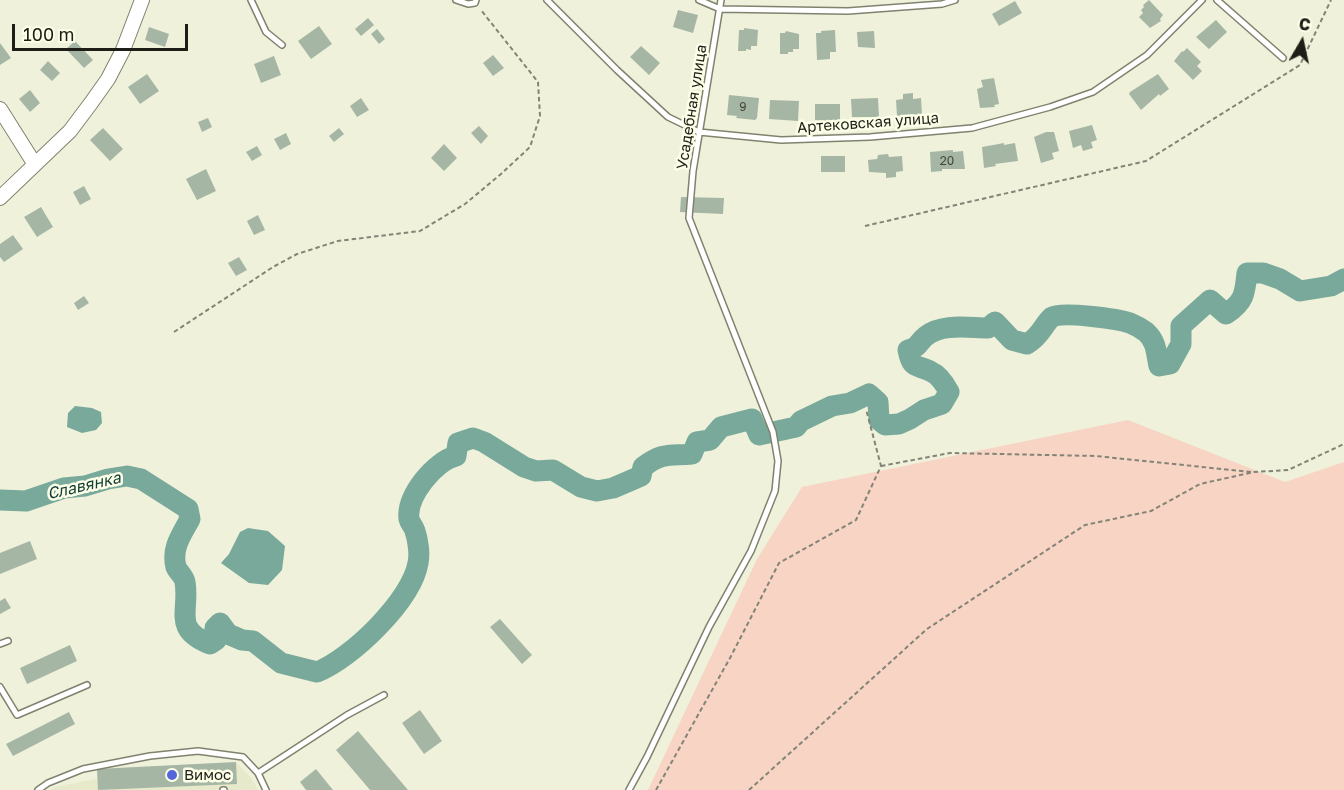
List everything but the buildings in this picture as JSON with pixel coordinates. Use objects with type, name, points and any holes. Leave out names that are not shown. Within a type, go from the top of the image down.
[{"type":"main road","points":[[0,198],[70,131],[108,79],[123,50],[142,0]]},
{"type":"main road","points":[[0,109],[34,163]]},
{"type":"lane","points":[[251,0],[266,32],[282,45]]},
{"type":"lane","points":[[456,0],[468,4],[476,1]]},
{"type":"lane","name":"Артековская улица","points":[[547,0],[616,70],[668,117],[699,132],[781,140],[870,137],[972,128],[1039,110],[1093,92],[1120,74],[1146,55],[1202,0]]},
{"type":"lane","points":[[699,0],[720,9],[848,11],[942,4],[954,0]]},
{"type":"lane","name":"Усадебная улица","points":[[629,790],[709,627],[752,551],[775,491],[778,461],[773,432],[689,218],[693,171],[721,0]]},
{"type":"lane","points":[[1217,0],[1283,58]]},
{"type":"lane","points":[[0,644],[8,641]]},
{"type":"lane","points":[[0,687],[17,715],[87,685]]},
{"type":"lane","points":[[258,773],[384,695]]},
{"type":"lane","points":[[38,790],[48,783],[83,769],[150,756],[198,751],[243,757],[258,773],[266,790]]},
{"type":"path","points":[[865,226],[1146,161],[1300,65],[1331,0]]},
{"type":"path","points":[[174,332],[273,267],[297,254],[338,241],[420,231],[465,204],[530,147],[540,116],[538,82],[476,1]]},
{"type":"path","points":[[656,790],[730,658],[779,562],[856,520],[881,466],[866,409]]},
{"type":"path","points":[[881,466],[950,453],[1096,456],[1254,472],[1288,470],[1344,444]]},
{"type":"path","points":[[749,790],[927,629],[1085,525],[1151,511],[1200,484],[1254,472]]},
{"type":"shaded area","points":[[1128,420],[1285,482],[1344,462],[1344,790],[648,790],[757,559],[802,487]]},
{"type":"shaded area","name":"Вимос","points":[[236,762],[252,779],[258,790],[51,790],[54,787],[97,779],[97,769]]},
{"type":"water","points":[[75,406],[92,408],[101,412],[102,423],[96,430],[82,433],[67,427],[68,413]]},
{"type":"water","points":[[248,528],[268,531],[285,546],[282,570],[268,585],[249,583],[221,563],[229,554],[240,532]]},
{"type":"waterway","name":"Славянка","points":[[0,500],[26,501],[64,488],[85,486],[127,476],[141,479],[188,509],[190,519],[178,542],[175,560],[176,567],[185,582],[185,618],[191,632],[210,644],[216,640],[215,628],[220,623],[228,634],[242,640],[253,641],[281,663],[317,672],[331,665],[362,642],[404,594],[413,578],[419,559],[417,539],[409,519],[412,500],[431,472],[456,456],[458,443],[473,438],[484,442],[524,467],[536,471],[553,470],[581,487],[597,491],[613,488],[641,476],[643,467],[661,457],[692,454],[697,442],[710,440],[721,427],[752,419],[759,435],[796,427],[801,421],[832,406],[850,403],[869,394],[878,402],[879,420],[885,425],[899,424],[924,410],[942,404],[949,392],[946,386],[939,377],[913,364],[908,350],[917,346],[932,332],[940,329],[988,328],[995,322],[1012,340],[1027,344],[1036,337],[1052,317],[1057,315],[1114,320],[1130,323],[1150,336],[1159,366],[1170,364],[1181,344],[1181,326],[1210,300],[1226,314],[1237,305],[1244,292],[1247,273],[1263,273],[1280,279],[1300,291],[1331,286],[1344,279]]},
{"type":"place","name":"Вимос","points":[[172,775]]}]
